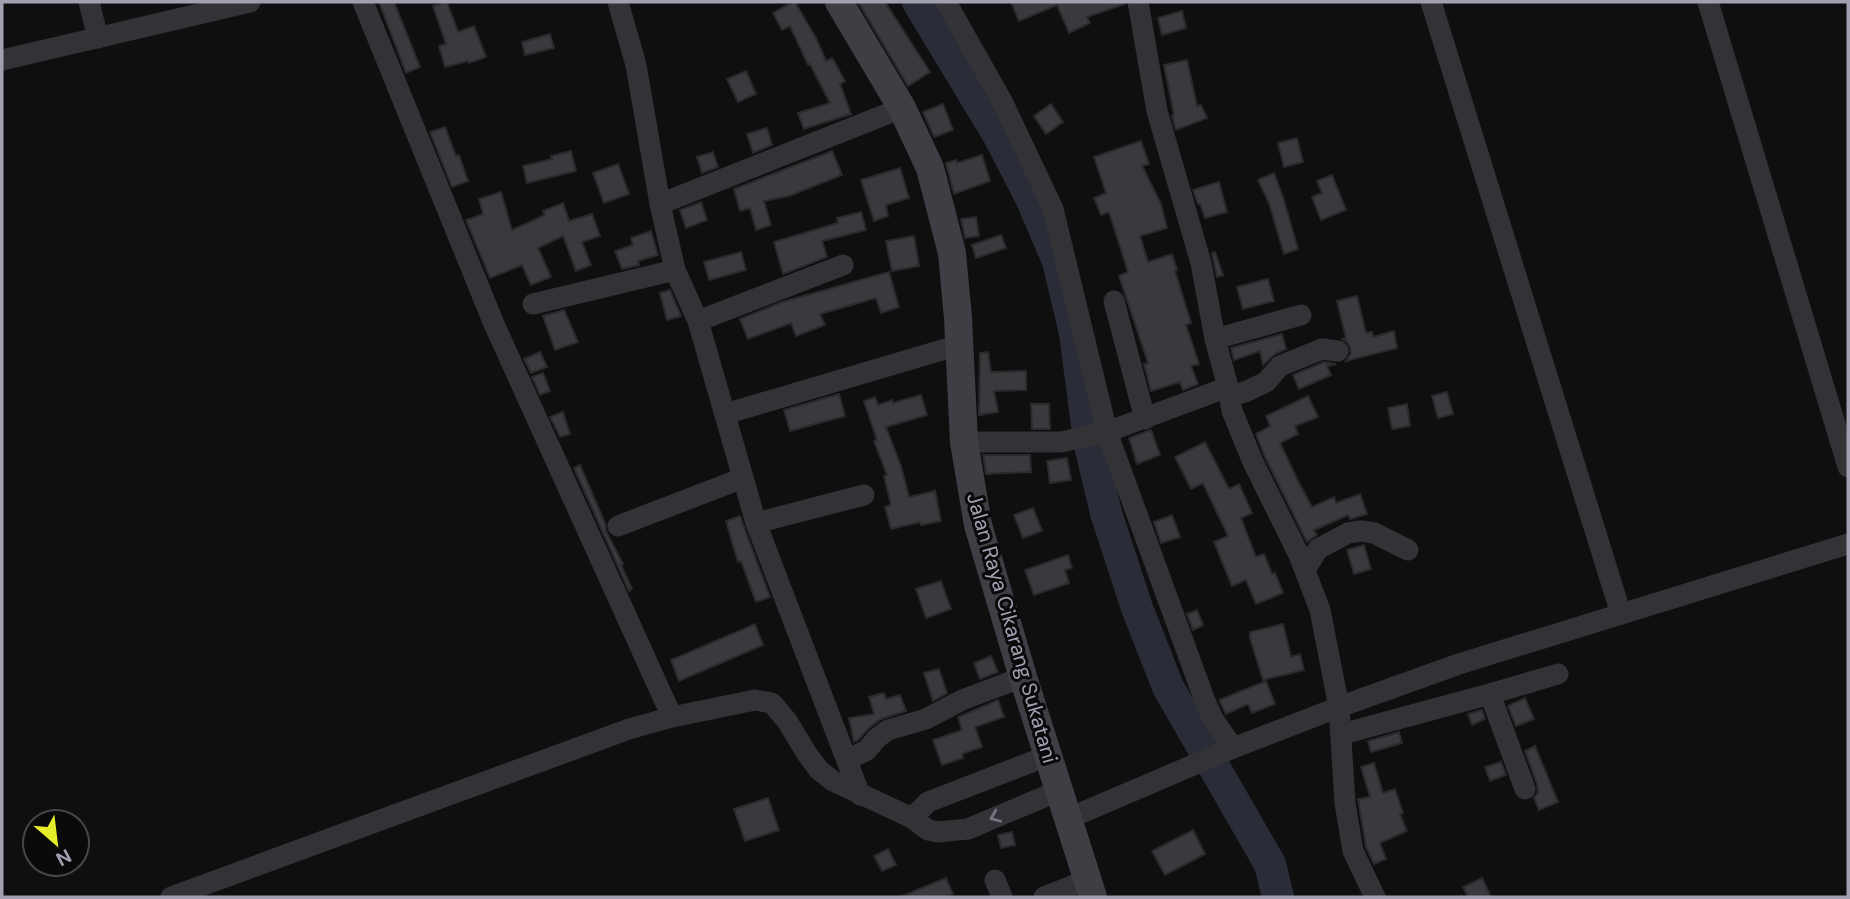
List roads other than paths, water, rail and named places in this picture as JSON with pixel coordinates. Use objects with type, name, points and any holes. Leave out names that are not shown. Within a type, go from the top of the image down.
[{"type":"main road","name":"Jalan Raya Cikarang Sukatani","points":[[839,2],[902,108],[930,168],[952,253],[964,442],[978,524],[1090,888]]},
{"type":"street","points":[[89,2],[98,38]]},
{"type":"street","points":[[2,60],[250,2]]},
{"type":"street","points":[[363,2],[495,324],[668,718]]},
{"type":"street","points":[[618,2],[636,65],[660,204],[675,270],[698,321],[756,523],[860,794]]},
{"type":"street","points":[[946,2],[1003,103],[1053,209],[1104,433],[1205,701],[1230,749]]},
{"type":"street","points":[[1138,2],[1157,111],[1201,263],[1232,411],[1253,462],[1299,555],[1320,610],[1339,707],[1345,803],[1353,851],[1375,897]]},
{"type":"street","points":[[1431,2],[1621,614]]},
{"type":"street","points":[[1708,2],[1848,467]]},
{"type":"street","points":[[660,204],[902,108]]},
{"type":"street","points":[[698,321],[843,265]]},
{"type":"street","points":[[533,304],[675,270]]},
{"type":"street","points":[[1114,301],[1145,419]]},
{"type":"street","points":[[1215,339],[1301,315]]},
{"type":"street","points":[[725,414],[959,345]]},
{"type":"street","points":[[964,442],[1061,442],[1104,433],[1228,391],[1245,392],[1266,382],[1280,366],[1322,349],[1338,351]]},
{"type":"street","points":[[618,526],[743,478]]},
{"type":"street","points":[[756,523],[864,495]]},
{"type":"street","points":[[1305,570],[1318,549],[1348,533],[1374,533],[1408,551]]},
{"type":"street","points":[[1067,819],[1230,749],[1459,664],[1848,544]]},
{"type":"street","points":[[1342,734],[1558,674]]},
{"type":"street","points":[[847,760],[866,750],[888,730],[926,719],[962,700],[1023,677]]},
{"type":"street","points":[[1490,694],[1525,789]]},
{"type":"street","points":[[171,897],[629,729],[755,700],[772,703],[819,770],[833,781],[912,818],[928,830],[938,832],[968,829],[1058,791]]},
{"type":"street","points":[[912,818],[928,802],[1047,755]]},
{"type":"street","points":[[1044,897],[1090,888]]},
{"type":"waterway","points":[[918,2],[999,136],[1031,198],[1058,261],[1075,333],[1089,441],[1106,513],[1137,608],[1168,687],[1270,864],[1278,897]]}]
